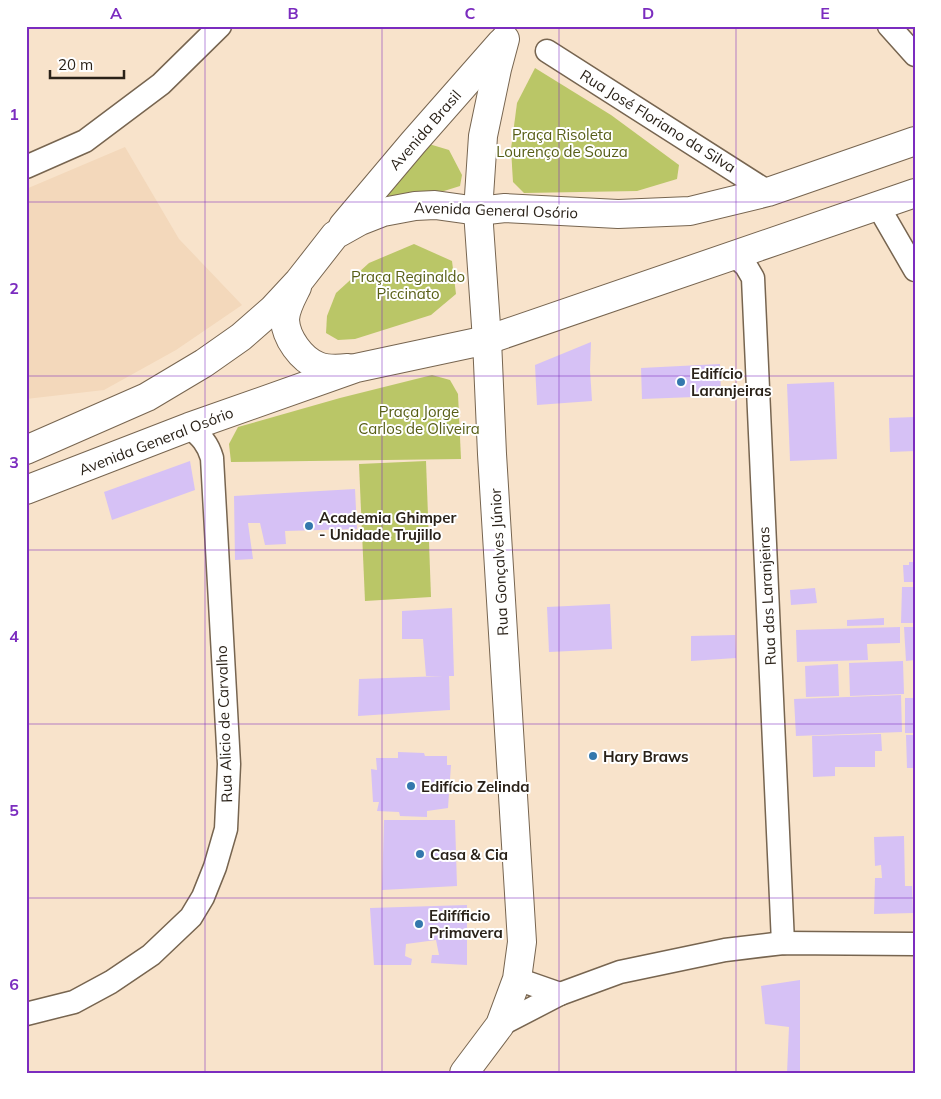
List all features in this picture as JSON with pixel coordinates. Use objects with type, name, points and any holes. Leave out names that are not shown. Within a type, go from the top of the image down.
[{"type":"main road","name":"Rua Gonçalves Júnior","points":[[464,1073],[500,1025],[517,979],[522,942],[478,211],[483,136],[497,69],[510,33]]},
{"type":"main road","name":"Avenida Brasil","points":[[336,235],[413,143],[510,33]]},
{"type":"main road","name":"Avenida General Osório","points":[[26,450],[147,397],[204,364],[241,337],[272,309],[299,281],[336,235],[360,221],[382,212],[415,206],[435,205],[478,211],[505,208],[618,214],[690,211],[768,192],[915,141]]},
{"type":"main road","name":"Avenida General Osório","points":[[26,490],[189,427],[356,368],[487,340],[915,193]]},
{"type":"main road","points":[[299,281],[288,306],[285,320],[291,340],[302,356],[317,366],[331,369],[356,368]]},
{"type":"street","points":[[26,167],[85,141],[161,84],[220,26]]},
{"type":"street","points":[[889,26],[915,55]]},
{"type":"street","name":"Rua José Floriano da Silva","points":[[547,51],[768,192]]},
{"type":"street","points":[[878,206],[915,270]]},
{"type":"street","name":"Rua das Laranjeiras","points":[[734,255],[746,266],[753,278],[783,943]]},
{"type":"street","name":"Rua Alicio de Carvalho","points":[[26,1014],[74,1002],[111,982],[151,954],[191,918],[215,867],[226,829],[228,764],[212,458],[205,441],[189,427]]},
{"type":"street","points":[[500,1025],[560,994],[620,972],[725,950],[783,943],[915,944]]},
{"type":"street","points":[[517,979],[560,994]]},
{"type":"shaded area","points":[[125,147],[179,239],[242,305],[176,350],[104,390],[26,399],[26,189]]},
{"type":"green space","name":"Praça Risoleta Lourenço de Souza","points":[[535,68],[611,115],[679,165],[677,179],[637,191],[524,193],[513,182],[511,149],[517,103]]},
{"type":"green space","points":[[429,144],[449,150],[462,175],[460,186],[444,191],[410,193],[379,201]]},
{"type":"green space","name":"Praça Reginaldo Piccinato","points":[[414,244],[452,261],[456,294],[431,315],[355,339],[338,340],[326,333],[327,316],[336,293],[369,263]]},
{"type":"green space","name":"Praça Jorge Carlos de Oliveira","points":[[432,375],[450,380],[458,394],[461,459],[231,462],[229,444],[238,427],[340,398]]},
{"type":"green space","points":[[426,461],[431,597],[365,601],[359,464]]},
{"type":"building","points":[[591,342],[592,401],[537,405],[535,365]]},
{"type":"building","name":"Edifício Laranjeiras","points":[[720,364],[721,396],[642,399],[641,368]]},
{"type":"building","points":[[834,382],[837,459],[790,461],[787,384]]},
{"type":"building","points":[[915,417],[915,451],[890,452],[889,418]]},
{"type":"building","points":[[190,461],[195,490],[112,520],[104,492]]},
{"type":"building","name":"Academia Ghimper - Unidade Trujillo","points":[[355,489],[357,529],[285,531],[286,544],[265,545],[260,523],[248,523],[253,559],[235,560],[234,496]]},
{"type":"building","points":[[909,562],[915,562],[915,582],[904,582],[903,565],[909,565]]},
{"type":"building","points":[[902,587],[915,587],[915,623],[901,623]]},
{"type":"building","points":[[815,588],[817,603],[791,605],[790,590]]},
{"type":"building","points":[[610,604],[612,649],[549,652],[547,607]]},
{"type":"building","points":[[452,608],[454,676],[449,676],[450,710],[358,716],[359,679],[443,676],[426,676],[423,639],[402,639],[402,611]]},
{"type":"building","points":[[884,618],[884,625],[847,626],[847,620]]},
{"type":"building","points":[[900,627],[900,643],[867,644],[868,660],[797,662],[796,630]]},
{"type":"building","points":[[904,627],[915,627],[915,660],[906,661]]},
{"type":"building","points":[[735,635],[736,658],[691,661],[691,636]]},
{"type":"building","points":[[903,661],[904,694],[850,696],[849,663]]},
{"type":"building","points":[[838,664],[839,696],[806,697],[805,666]]},
{"type":"building","points":[[901,695],[902,732],[796,736],[794,699]]},
{"type":"building","points":[[905,698],[915,698],[915,733],[905,733]]},
{"type":"building","points":[[881,734],[882,751],[875,751],[875,767],[835,767],[835,776],[813,777],[812,736]]},
{"type":"building","points":[[906,735],[915,735],[915,768],[907,768]]},
{"type":"building","name":"Edifício Zelinda","points":[[398,752],[424,753],[425,756],[447,756],[447,765],[451,765],[448,808],[427,811],[427,817],[400,816],[399,812],[377,811],[379,802],[373,802],[371,769],[377,770],[376,758],[398,758]]},
{"type":"building","name":"Casa & Cia","points":[[384,820],[455,820],[457,886],[382,890]]},
{"type":"building","points":[[904,836],[905,886],[912,886],[913,913],[874,914],[875,878],[882,878],[881,865],[875,866],[874,837]]},
{"type":"building","points":[[913,840],[915,840],[915,862],[913,862]]},
{"type":"building","name":"Edifíficio Primavera","points":[[467,905],[467,965],[431,963],[432,955],[439,955],[436,940],[406,944],[405,956],[412,959],[411,965],[374,965],[370,908]]},
{"type":"building","points":[[800,980],[800,1073],[787,1073],[789,1027],[765,1024],[761,986]]},
{"type":"place","name":"Edifício Laranjeiras","points":[[681,382]]},
{"type":"place","name":"Academia Ghimper - Unidade Trujillo","points":[[309,526]]},
{"type":"place","name":"Hary Braws","points":[[593,756]]},
{"type":"place","name":"Edifício Zelinda","points":[[411,786]]},
{"type":"place","name":"Casa & Cia","points":[[420,854]]},
{"type":"place","name":"Edifíficio Primavera","points":[[419,924]]}]
